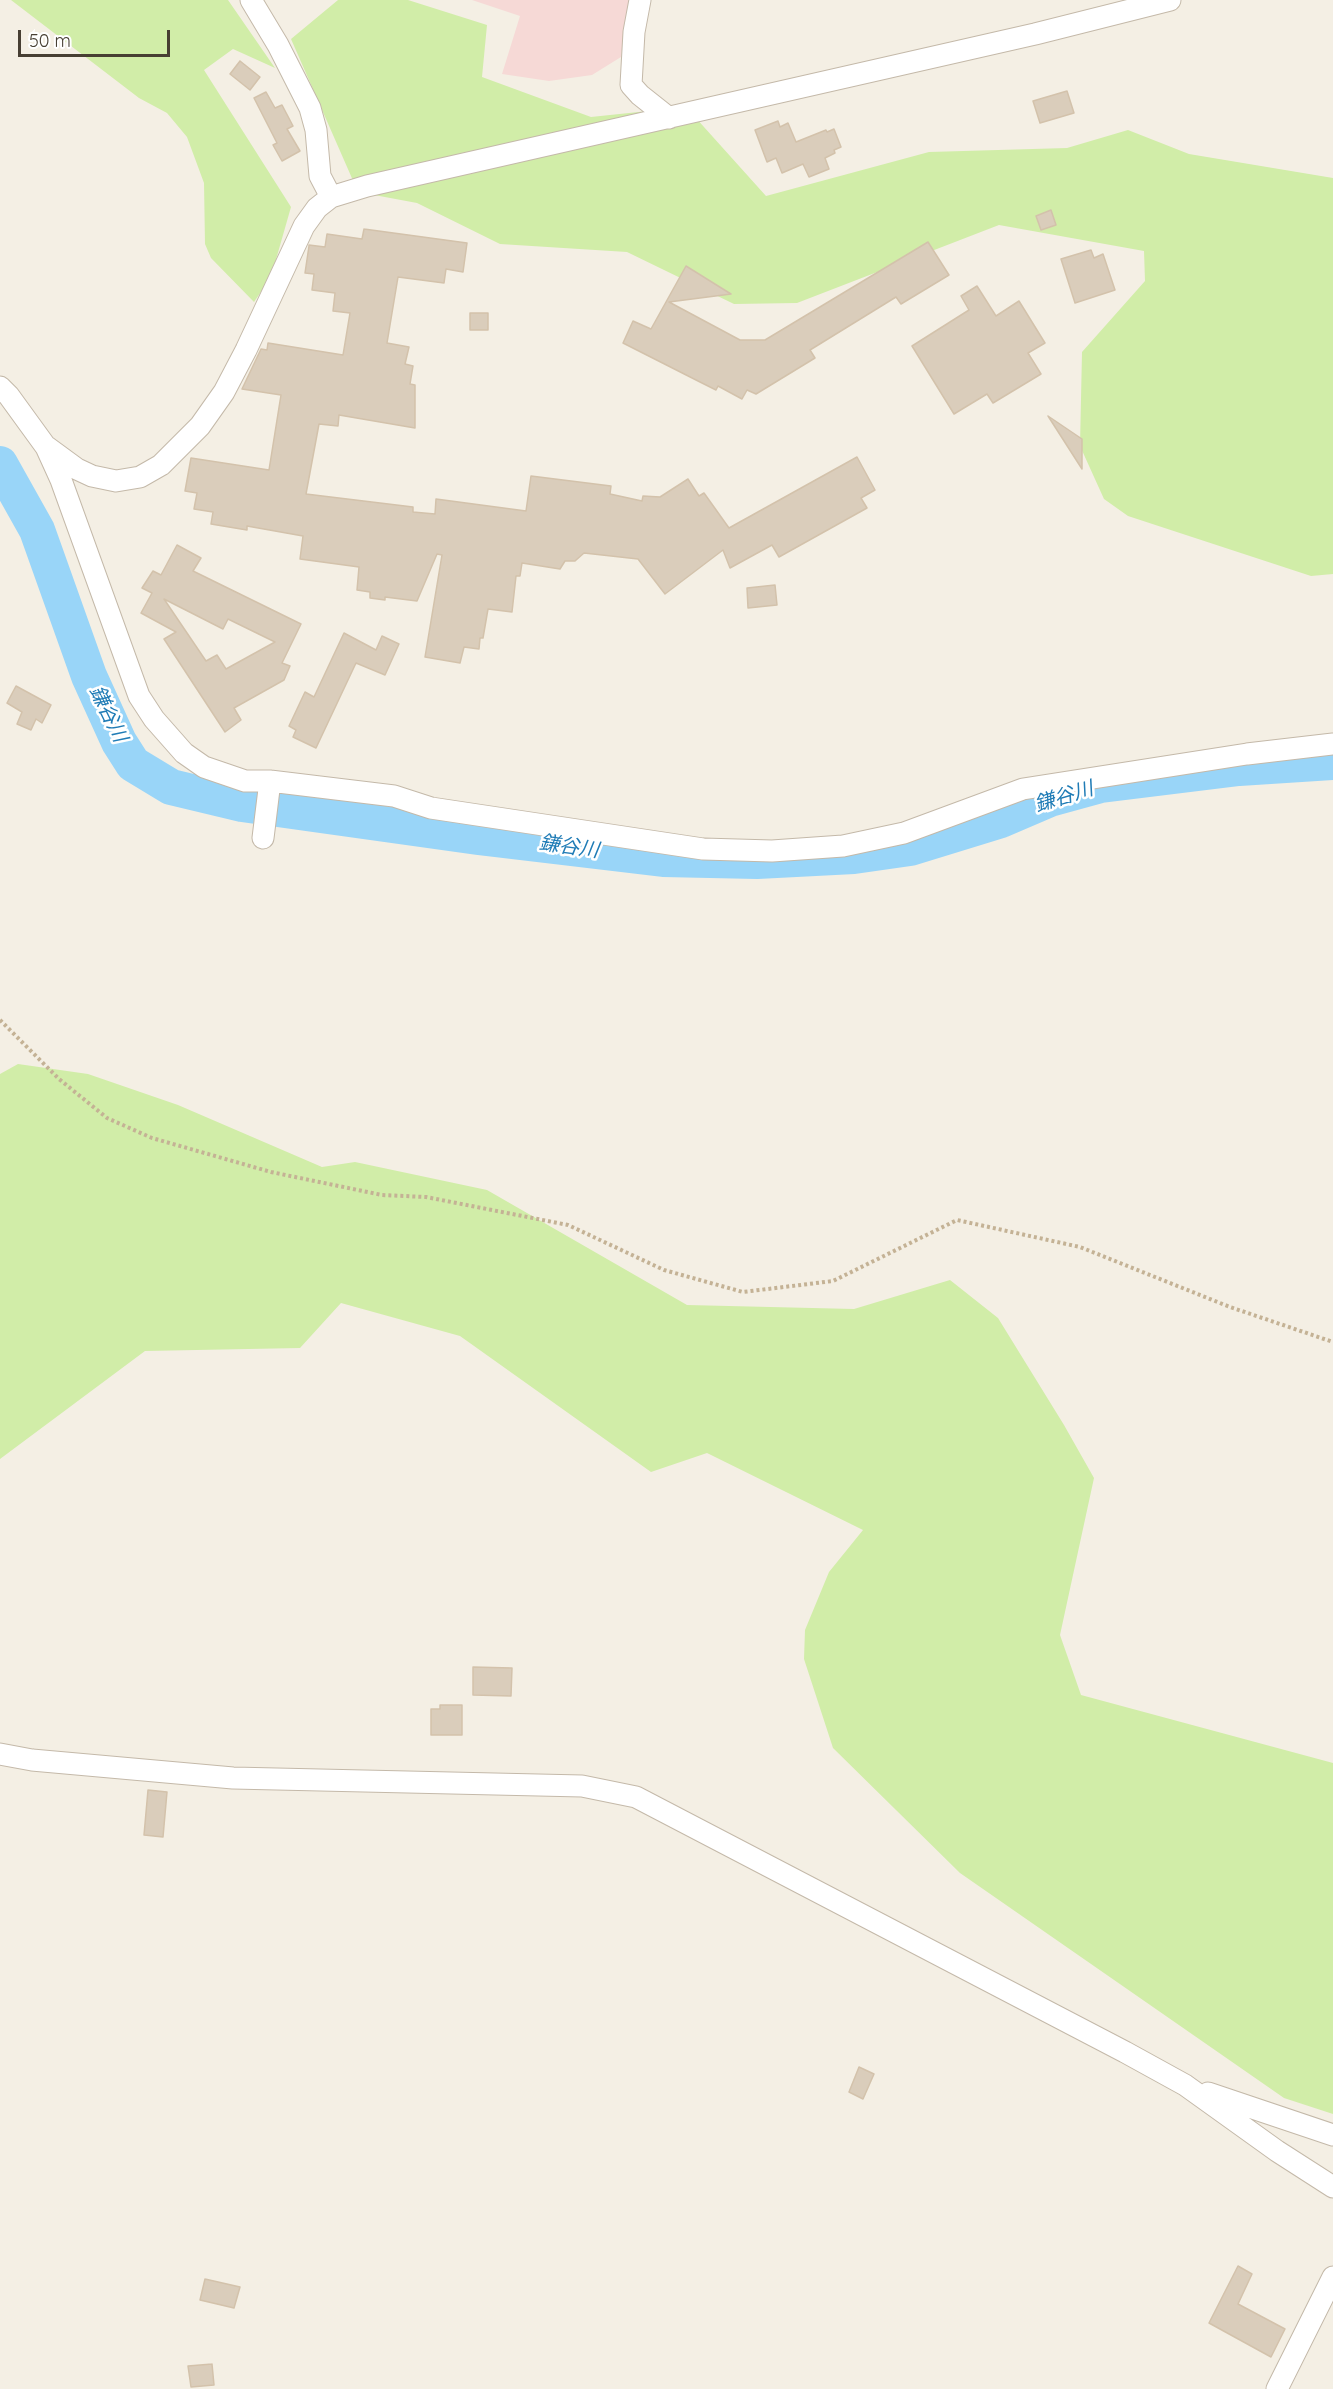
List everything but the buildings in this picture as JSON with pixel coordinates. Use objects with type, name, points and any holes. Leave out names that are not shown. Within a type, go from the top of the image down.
[{"type":"street","points":[[251,0],[278,45],[310,108],[318,146],[320,176],[331,197]]},
{"type":"street","points":[[639,0],[634,32],[632,85],[640,95],[669,118]]},
{"type":"street","points":[[46,447],[77,469],[92,476],[116,481],[140,477],[161,465],[200,426],[224,392],[304,226],[316,208],[331,197],[367,186],[669,118],[1170,0]]},
{"type":"street","points":[[0,387],[46,447],[61,480],[140,696],[154,719],[184,753],[204,767],[244,781],[270,781],[394,796],[431,808],[703,849],[772,851],[843,846],[904,832],[1023,789],[1247,754],[1333,744]]},
{"type":"street","points":[[263,838],[270,781]]},
{"type":"street","points":[[0,1754],[32,1760],[233,1778],[582,1786],[636,1797],[1106,2041],[1185,2085],[1277,2151],[1333,2187]]},
{"type":"street","points":[[1185,2085],[1333,2135]]},
{"type":"street","points":[[1277,2389],[1333,2277]]},
{"type":"path","points":[[0,1020],[59,1079],[106,1118],[152,1138],[271,1172],[371,1193],[426,1197],[568,1225],[664,1270],[742,1292],[834,1281],[957,1220],[1080,1247],[1230,1307],[1333,1342]]},
{"type":"shaded area","points":[[472,0],[630,0],[621,57],[592,75],[549,81],[502,74],[520,16]]},
{"type":"green space","points":[[11,0],[228,0],[275,68],[233,49],[204,70],[291,207],[271,277],[254,302],[211,258],[205,244],[204,183],[187,137],[167,113],[139,98]]},
{"type":"green space","points":[[338,0],[408,0],[487,25],[482,77],[591,117],[686,107],[766,196],[929,152],[1067,148],[1128,130],[1189,154],[1333,178],[1333,574],[1311,576],[1128,516],[1104,499],[1080,446],[1082,352],[1145,281],[1144,251],[999,225],[797,303],[734,304],[627,252],[500,244],[417,203],[358,192],[291,39]]},
{"type":"green space","points":[[18,1064],[88,1074],[178,1105],[322,1167],[355,1162],[487,1190],[687,1305],[854,1309],[950,1280],[998,1318],[1094,1478],[1060,1635],[1081,1695],[1333,1763],[1333,2114],[1284,2098],[960,1873],[833,1748],[804,1659],[805,1630],[829,1572],[863,1530],[707,1453],[651,1472],[460,1336],[341,1303],[300,1348],[145,1351],[0,1459],[0,1074]]},
{"type":"waterway","name":"鎌谷川","points":[[0,464],[37,530],[89,676],[119,742],[133,764],[171,787],[242,804],[478,837],[663,859],[757,861],[854,856],[910,848],[1001,820],[1050,799],[1101,785],[1239,768],[1333,762]]}]
